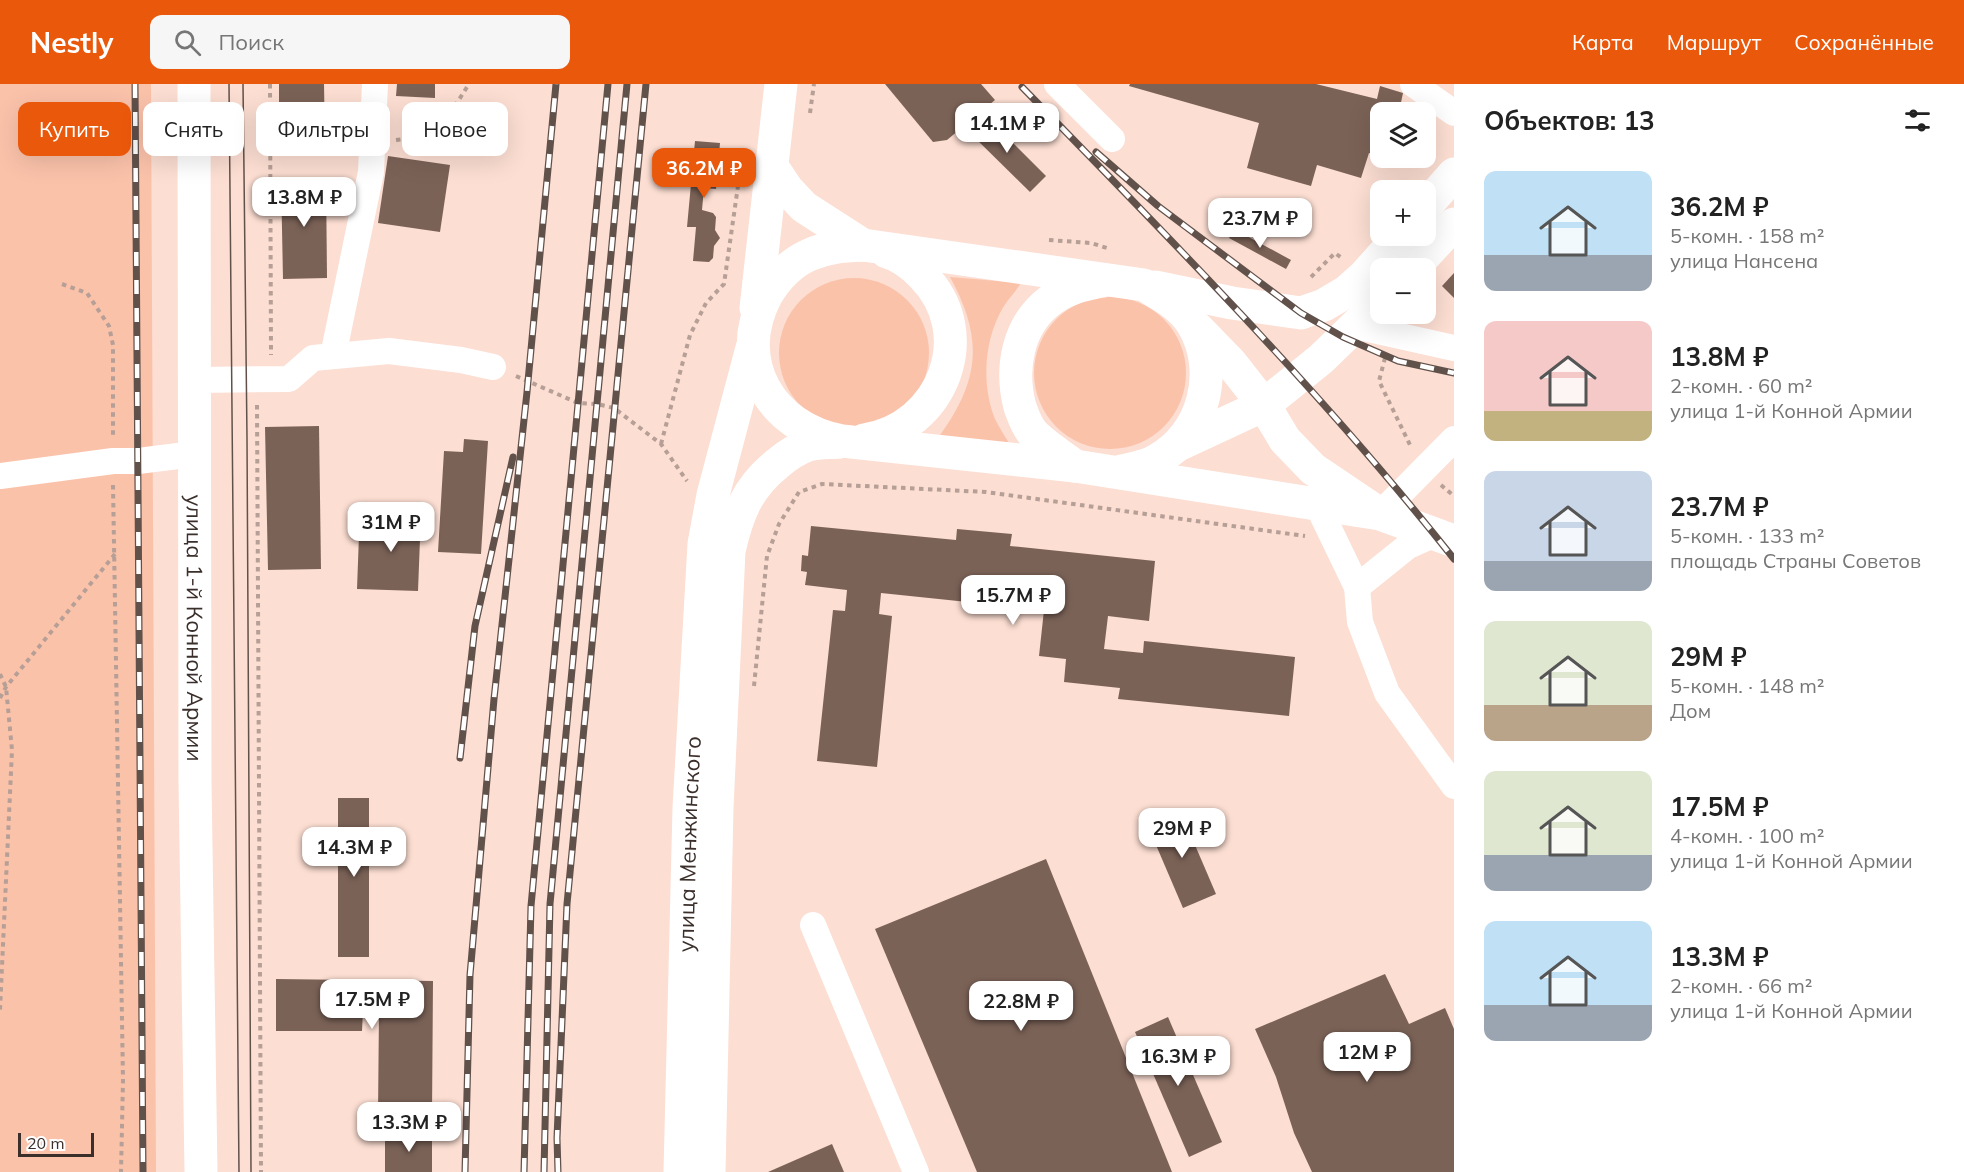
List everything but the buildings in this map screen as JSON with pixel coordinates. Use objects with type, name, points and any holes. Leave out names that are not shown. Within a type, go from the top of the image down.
[{"type":"main road","name":"улица 1-й Конной Армии","points":[[194,84],[195,782],[201,1172]]},
{"type":"main road","points":[[781,84],[754,337],[756,367],[763,386],[785,416],[804,429],[824,438],[847,442],[1075,466],[1380,513]]},
{"type":"main road","points":[[771,165],[787,189],[804,207],[867,246],[894,254],[914,267],[929,282],[945,310],[949,325],[950,356],[940,388],[918,416],[899,430],[880,438],[808,445],[785,457],[760,477],[743,505],[722,522],[713,495],[759,310],[771,287],[786,270],[807,256],[833,247],[867,246],[1123,271],[1232,303],[1301,313],[1324,305],[1346,292],[1370,289]]},
{"type":"main road","points":[[1436,194],[1454,174]]},
{"type":"main road","points":[[1422,258],[1454,224]]},
{"type":"main road","points":[[1075,466],[1032,432],[1023,417],[1015,387],[1016,357],[1029,324],[1050,301],[1073,287],[1123,271],[1175,303],[1193,325],[1232,363],[1264,405],[1285,440],[1313,469],[1380,513],[1444,538]]},
{"type":"main road","points":[[1118,472],[1156,461],[1178,445],[1264,405],[1321,358],[1354,326],[1370,293]]},
{"type":"main road","points":[[1178,445],[1196,422],[1204,400],[1206,359],[1193,325]]},
{"type":"main road","name":"улица Менжинского","points":[[680,1172],[689,808],[704,544],[722,522]]},
{"type":"main road","name":"улица Менжинского","points":[[709,1172],[717,808],[729,551],[722,522]]},
{"type":"street","points":[[374,102],[375,84]]},
{"type":"street","points":[[1057,84],[1112,139]]},
{"type":"street","points":[[1413,84],[1454,113]]},
{"type":"street","points":[[333,356],[371,172],[372,156]]},
{"type":"street","points":[[1354,326],[1454,348]]},
{"type":"street","points":[[194,380],[289,380],[313,358],[388,351],[461,360],[493,367]]},
{"type":"street","points":[[1380,513],[1454,439]]},
{"type":"street","points":[[0,476],[113,461],[138,461],[194,454]]},
{"type":"street","points":[[1317,504],[1357,587],[1360,622],[1388,693],[1454,786]]},
{"type":"street","points":[[1357,587],[1408,546],[1444,538]]},
{"type":"street","points":[[813,925],[916,1172]]},
{"type":"path","points":[[261,1172],[264,380],[270,84]]},
{"type":"path","points":[[390,141],[411,138],[442,126],[469,84]]},
{"type":"path","points":[[809,117],[814,84]]},
{"type":"path","points":[[661,444],[690,335],[706,303],[724,284],[739,178]]},
{"type":"path","points":[[1044,239],[1091,243],[1123,271]]},
{"type":"path","points":[[1307,280],[1335,253],[1370,287]]},
{"type":"path","points":[[62,284],[87,292],[109,326],[113,345],[123,1080],[121,1172]]},
{"type":"path","points":[[1391,334],[1379,381],[1422,471],[1454,496]]},
{"type":"path","points":[[493,367],[578,403],[614,408],[661,444],[689,482]]},
{"type":"path","points":[[767,556],[779,524],[799,492],[822,484],[986,492],[1277,531],[1335,542]]},
{"type":"path","points":[[0,698],[6,687],[115,553]]},
{"type":"path","points":[[0,674],[6,687],[12,750],[0,1010]]},
{"type":"shaded area","points":[[0,84],[151,84],[151,102],[143,102],[143,156],[151,156],[156,1172],[0,1172]]},
{"type":"shaded area","points":[[950,277],[1021,283],[997,319],[992,332],[987,361],[986,376],[991,405],[995,419],[1009,443],[938,438],[962,398],[969,378],[972,359],[972,340],[968,320]]},
{"type":"shaded area","points":[[854,278],[883,283],[896,290],[907,300],[917,311],[924,324],[929,353],[924,382],[917,395],[907,406],[896,416],[883,423],[854,428],[825,423],[812,416],[801,406],[791,395],[784,382],[779,353],[784,324],[791,311],[801,300],[812,290],[825,283]]},
{"type":"shaded area","points":[[1110,297],[1139,303],[1164,319],[1180,344],[1186,373],[1180,402],[1164,427],[1139,443],[1110,449],[1081,443],[1056,427],[1040,402],[1034,373],[1040,344],[1056,319],[1081,303]]},
{"type":"tram line","points":[[229,84],[239,1172]]},
{"type":"tram line","points":[[243,84],[251,1172]]},
{"type":"railway","points":[[135,84],[143,1172]]},
{"type":"railway","points":[[465,1172],[470,975],[494,699],[527,392],[556,84]]},
{"type":"railway","points":[[524,1172],[531,906],[608,84]]},
{"type":"railway","points":[[544,1172],[550,904],[627,84]]},
{"type":"railway","points":[[558,1172],[557,1138],[567,904],[646,84]]},
{"type":"railway","points":[[1022,87],[1244,317],[1351,436],[1454,559]]},
{"type":"railway","points":[[1096,152],[1158,206],[1301,313],[1343,337],[1398,361],[1454,373]]},
{"type":"railway","points":[[460,758],[475,626],[513,457]]}]
